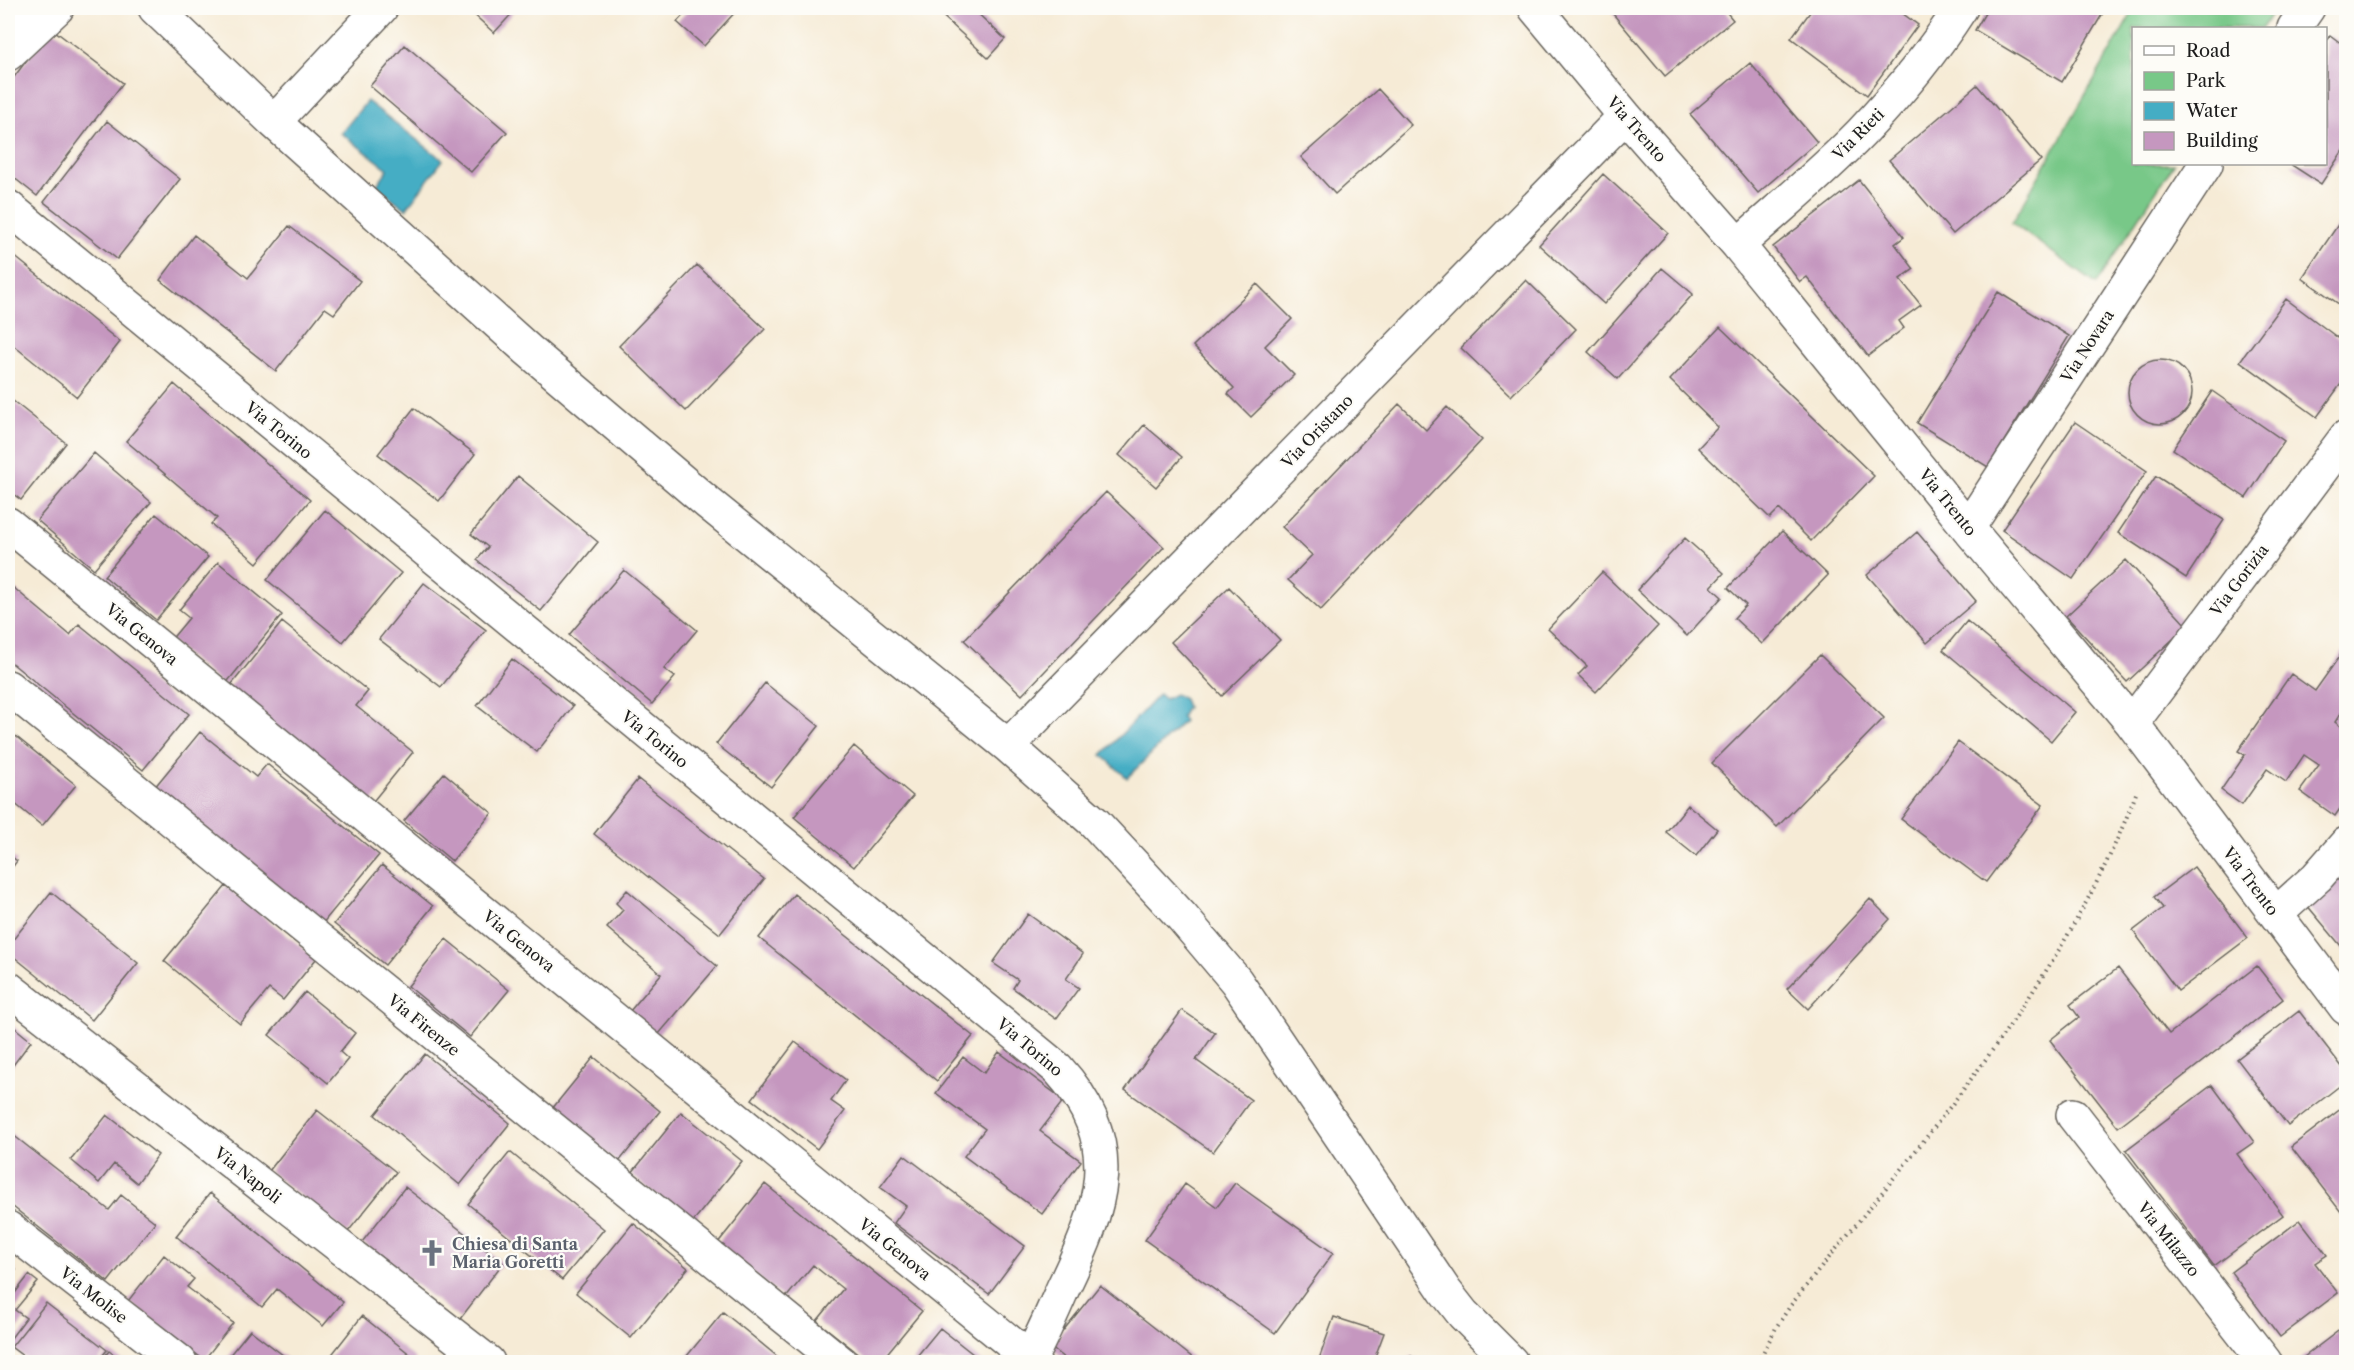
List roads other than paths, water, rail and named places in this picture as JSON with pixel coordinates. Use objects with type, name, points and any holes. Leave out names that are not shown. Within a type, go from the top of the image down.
[{"type":"street","points":[[155,8],[274,122],[519,342],[624,433],[1008,746],[1095,823],[1182,917],[1236,981],[1280,1043],[1445,1291],[1463,1314],[1511,1362]]},
{"type":"street","points":[[274,122],[381,8]]},
{"type":"street","name":"Via Rieti","points":[[1738,245],[1845,148],[1894,98],[1961,8]]},
{"type":"street","points":[[2295,27],[2308,8]]},
{"type":"street","name":"Via Trento","points":[[1538,9],[1625,116],[1738,245],[1968,528],[2132,723],[2346,1008]]},
{"type":"street","points":[[8,54],[36,14]]},
{"type":"street","name":"Via Oristano","points":[[1008,746],[1625,116]]},
{"type":"street","name":"Via Novara","points":[[1968,528],[2205,165]]},
{"type":"street","name":"Via Torino","points":[[8,207],[1058,1069],[1073,1085],[1085,1103],[1098,1138],[1101,1156],[1098,1197],[1077,1259],[1030,1361]]},
{"type":"street","name":"Via Gorizia","points":[[2132,723],[2346,437]]},
{"type":"street","name":"Via Genova","points":[[8,524],[1030,1361]]},
{"type":"street","name":"Via Firenze","points":[[8,687],[840,1362]]},
{"type":"street","points":[[2276,914],[2317,877],[2346,844]]},
{"type":"street","name":"Via Napoli","points":[[8,988],[488,1362]]},
{"type":"street","name":"Via Milazzo","points":[[2073,1115],[2265,1362]]},
{"type":"street","name":"Via Molise","points":[[8,1228],[180,1362]]},
{"type":"water","points":[[367,101],[443,160],[406,209],[376,186],[388,169],[341,133]]},
{"type":"water","points":[[1159,694],[1165,699],[1175,694],[1184,699],[1187,707],[1181,717],[1184,721],[1127,778],[1102,755]]},
{"type":"place","name":"Chiesa di Santa Maria Goretti","points":[[432,1253]]}]
